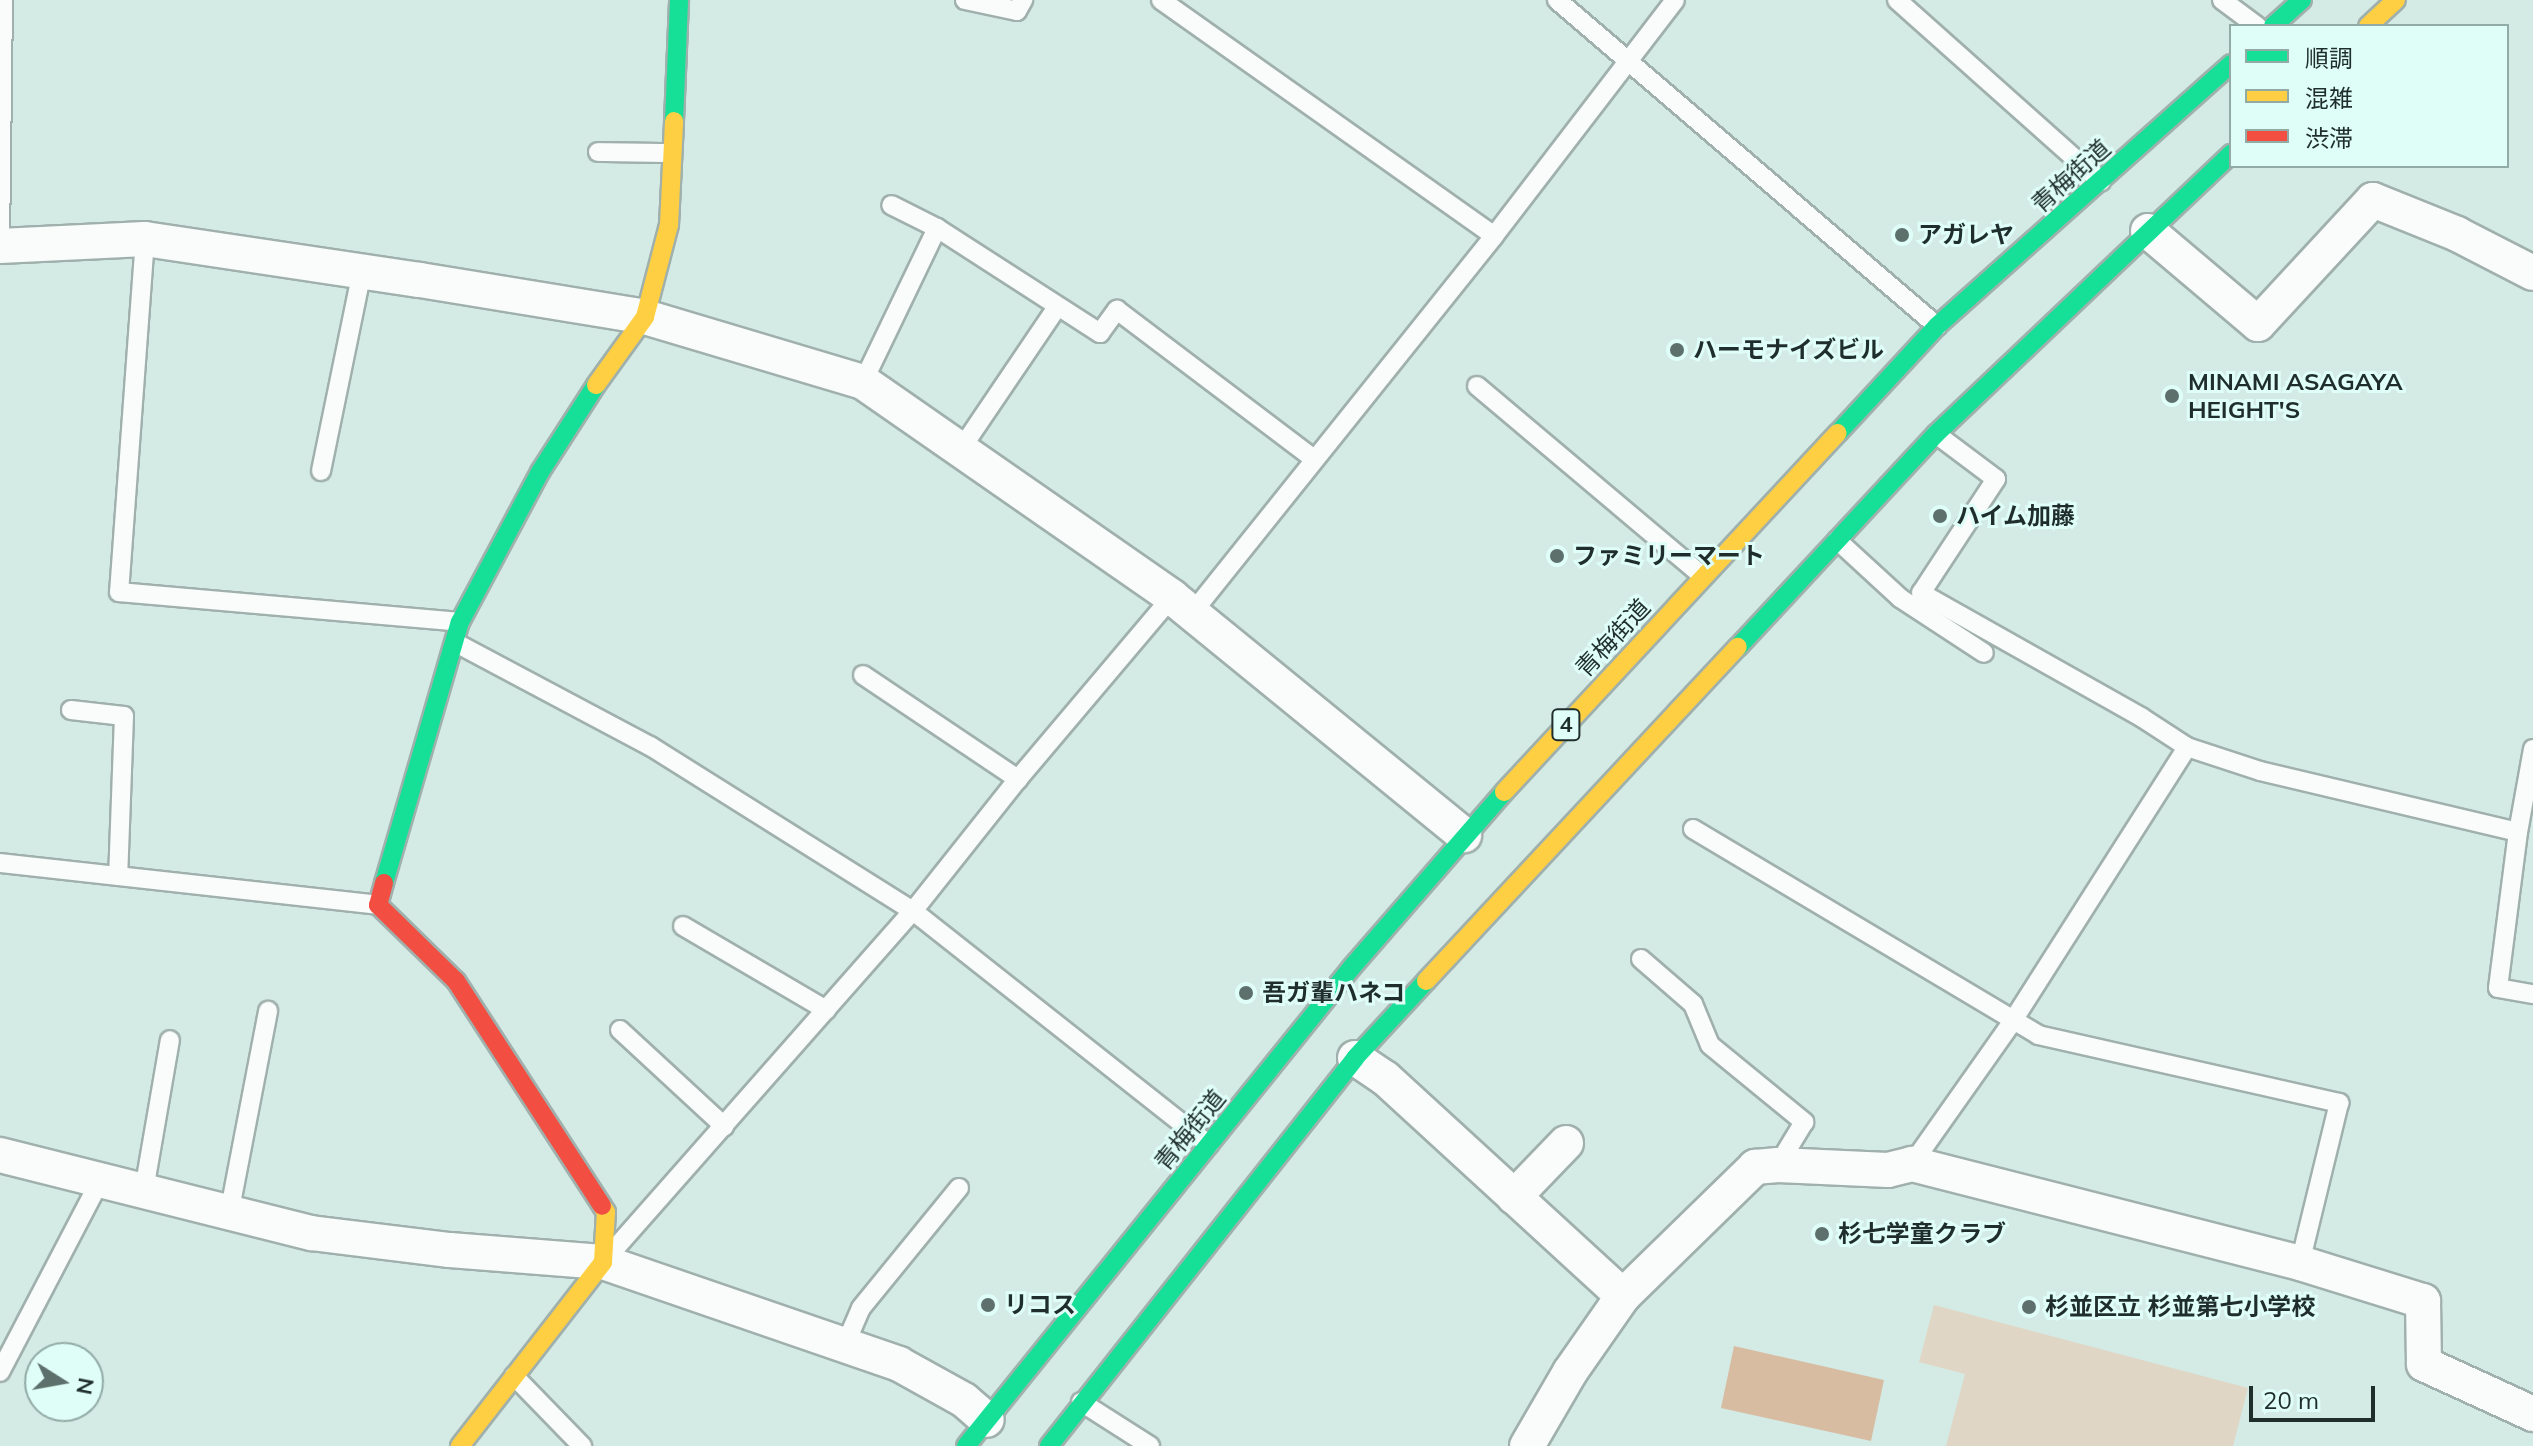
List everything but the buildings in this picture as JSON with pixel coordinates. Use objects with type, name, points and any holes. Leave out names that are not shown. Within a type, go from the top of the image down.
[{"type":"main road","points":[[460,1446],[603,1262],[606,1212],[456,981],[378,905],[414,772],[460,622],[540,472],[581,406],[645,317],[669,225],[679,0]]},
{"type":"main road","points":[[2275,24],[2302,0]]},
{"type":"main road","points":[[2370,24],[2396,0]]},
{"type":"main road","name":"青梅街道","points":[[976,1433],[1464,835],[1937,326],[2229,66]]},
{"type":"main road","points":[[1049,1446],[1355,1058],[1936,434],[2229,156]]},
{"type":"street","points":[[2148,231],[2258,324],[2373,200],[2457,234],[2533,273]]},
{"type":"street","points":[[0,246],[145,239],[362,271],[645,317],[863,382],[1182,605],[1464,835]]},
{"type":"street","points":[[1355,1058],[1385,1078],[1623,1296]]},
{"type":"street","points":[[1514,1197],[1566,1143]]},
{"type":"street","points":[[0,1155],[229,1214],[327,1235],[450,1250],[603,1262],[899,1364],[964,1400],[976,1433]]},
{"type":"street","points":[[1527,1446],[1570,1372],[1623,1296],[1755,1167],[1778,1165],[1888,1170],[1912,1164],[2300,1263],[2423,1301],[2424,1364],[2533,1414]]},
{"type":"lane","points":[[0,246],[3,0]]},
{"type":"lane","points":[[965,0],[1017,11],[1023,0]]},
{"type":"lane","points":[[1161,0],[1494,236]]},
{"type":"lane","points":[[1557,0],[1937,326]]},
{"type":"lane","points":[[603,1262],[913,911],[1018,779],[1182,605],[1313,458],[1494,236],[1675,0]]},
{"type":"lane","points":[[1897,0],[2101,182]]},
{"type":"lane","points":[[2222,0],[2254,24]]},
{"type":"lane","points":[[598,152],[672,153]]},
{"type":"lane","points":[[891,205],[937,228],[1100,333],[1117,310],[1313,458]]},
{"type":"lane","points":[[863,382],[937,228]]},
{"type":"lane","points":[[145,239],[119,592],[460,622]]},
{"type":"lane","points":[[321,471],[362,271]]},
{"type":"lane","points":[[961,449],[1057,307]]},
{"type":"lane","points":[[1477,386],[1703,576]]},
{"type":"lane","points":[[1936,434],[1996,479],[1921,593],[2141,717],[2187,747],[2260,771],[2518,832]]},
{"type":"lane","points":[[1837,540],[1900,598],[1984,653]]},
{"type":"lane","points":[[456,643],[650,746],[913,911],[1209,1145]]},
{"type":"lane","points":[[863,675],[1018,779]]},
{"type":"lane","points":[[71,710],[124,716],[118,876]]},
{"type":"lane","points":[[1912,1164],[2012,1022],[2187,747]]},
{"type":"lane","points":[[2533,749],[2518,832],[2498,988],[2533,994]]},
{"type":"lane","points":[[1693,829],[2038,1035],[2339,1103],[2300,1263]]},
{"type":"lane","points":[[0,863],[378,905]]},
{"type":"lane","points":[[683,926],[826,1010]]},
{"type":"lane","points":[[1641,959],[1693,1004],[1710,1045],[1804,1122],[1778,1165]]},
{"type":"lane","points":[[229,1214],[268,1011]]},
{"type":"lane","points":[[620,1030],[724,1126]]},
{"type":"lane","points":[[144,1190],[170,1040]]},
{"type":"lane","points":[[0,1372],[100,1181]]},
{"type":"lane","points":[[845,1345],[861,1308],[959,1188]]},
{"type":"lane","points":[[514,1376],[582,1446]]},
{"type":"lane","points":[[1081,1402],[1150,1446]]},
{"type":"shaded area","points":[[1934,1305],[2248,1388],[2233,1446],[1946,1446],[1965,1374],[1919,1362]]},
{"type":"shaded area","points":[[1734,1346],[1884,1380],[1871,1441],[1721,1408]]},
{"type":"traffic: fast","points":[[674,121],[679,0]]},
{"type":"traffic: fast","points":[[2275,24],[2302,0]]},
{"type":"traffic: fast","points":[[1838,433],[1937,326],[2229,66]]},
{"type":"traffic: fast","points":[[1738,647],[1936,434],[2229,156]]},
{"type":"traffic: fast","points":[[384,883],[460,622],[540,472],[596,385]]},
{"type":"traffic: fast","points":[[966,1446],[1352,967],[1504,792]]},
{"type":"traffic: fast","points":[[1049,1446],[1355,1058],[1426,981]]},
{"type":"traffic: slow","points":[[2370,24],[2396,0]]},
{"type":"traffic: slow","points":[[596,385],[645,317],[669,225],[674,121]]},
{"type":"traffic: slow","points":[[1504,792],[1838,433]]},
{"type":"traffic: slow","points":[[1426,981],[1738,647]]},
{"type":"traffic: slow","points":[[460,1446],[603,1262],[606,1212],[602,1206]]},
{"type":"traffic: jam","points":[[384,883],[378,905],[456,981],[602,1206]]},
{"type":"place","name":"アガレヤ","points":[[1902,235]]},
{"type":"place","name":"ハーモナイズビル","points":[[1677,350]]},
{"type":"place","name":"MINAMI ASAGAYA HEIGHT'S","points":[[2172,396]]},
{"type":"place","name":"ハイム加藤","points":[[1940,516]]},
{"type":"place","name":"ファミリーマート","points":[[1557,556]]},
{"type":"place","name":"吾ガ輩ハネコ","points":[[1246,993]]},
{"type":"place","name":"杉七学童クラブ","points":[[1822,1234]]},
{"type":"place","name":"リコス","points":[[988,1305]]},
{"type":"place","name":"杉並区立 杉並第七小学校","points":[[2029,1307]]}]
